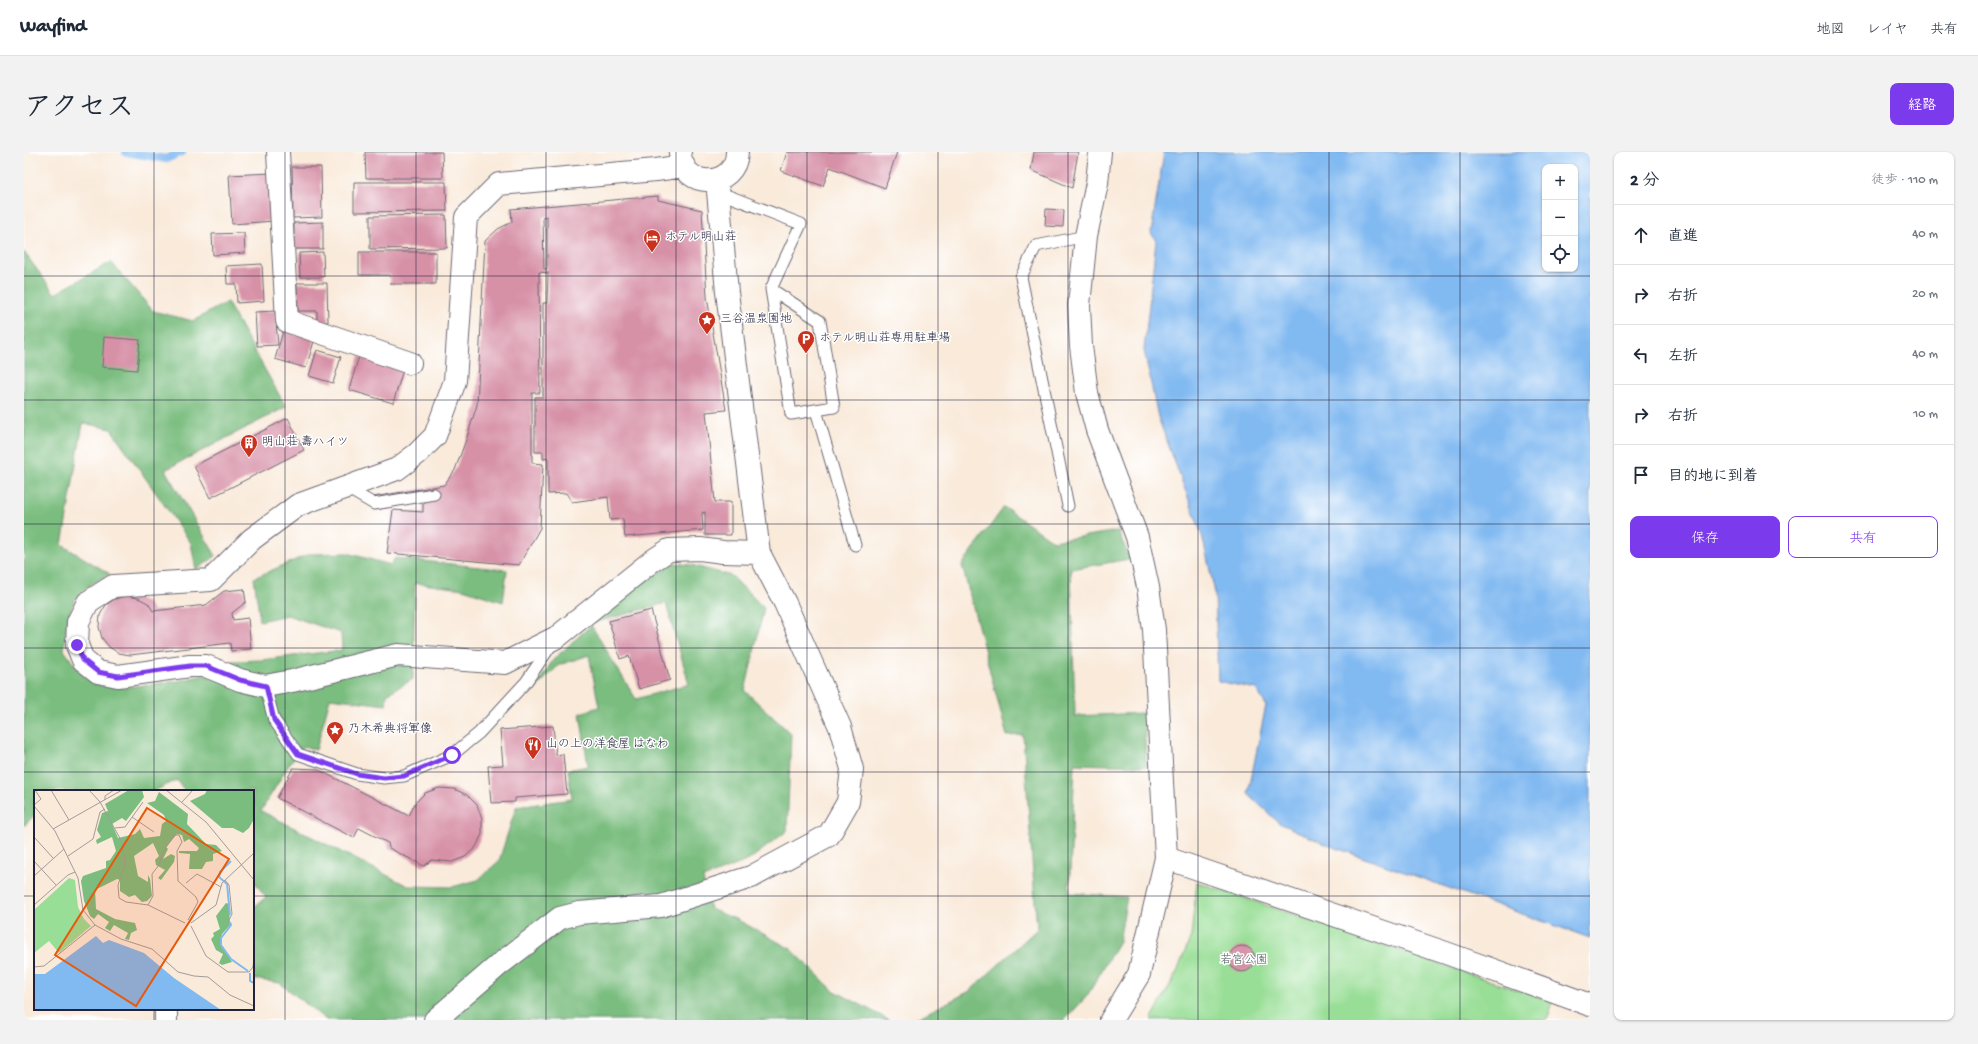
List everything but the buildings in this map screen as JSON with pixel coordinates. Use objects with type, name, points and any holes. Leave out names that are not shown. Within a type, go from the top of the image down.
[{"type":"street","points":[[278,152],[287,321],[410,363]]},
{"type":"street","points":[[435,1020],[500,964],[560,918],[579,913],[661,906],[751,877],[829,835],[848,802],[852,769],[840,727],[785,603],[758,553],[727,292],[718,186],[735,164],[737,152]]},
{"type":"street","points":[[1100,152],[1097,183],[1086,236],[1079,305],[1081,346],[1087,393],[1097,430],[1137,537],[1148,587],[1154,630],[1166,858],[1140,974],[1111,1020]]},
{"type":"street","points":[[718,186],[698,179],[690,174],[682,159],[656,170],[499,184],[466,217],[455,381],[435,436],[418,454],[397,469],[298,505],[252,539],[211,580],[113,586],[88,602],[78,622],[77,645],[83,660],[98,672],[118,676],[190,666],[206,666],[240,680],[266,686],[398,655],[504,663],[557,637],[652,561],[669,550],[700,549],[723,552],[758,553]]},
{"type":"street","points":[[1166,858],[1446,953],[1590,1005]]},
{"type":"lane","points":[[718,186],[800,224],[771,289],[791,414],[834,407],[820,321],[771,289]]},
{"type":"lane","points":[[1068,506],[1021,277],[1036,246],[1086,236]]},
{"type":"lane","points":[[816,410],[855,545]]},
{"type":"lane","points":[[344,487],[374,504],[434,494]]},
{"type":"lane","points":[[266,686],[274,720],[298,754],[357,774],[384,778],[404,776],[452,755],[479,733],[526,682],[557,637]]},
{"type":"green space","points":[[24,252],[55,294],[111,262],[153,311],[193,321],[227,302],[286,407],[165,470],[216,556],[196,570],[191,543],[111,429],[83,423],[62,545],[110,574],[87,587],[75,600],[71,608],[67,624],[64,650],[78,670],[93,684],[119,688],[178,681],[204,675],[223,681],[232,689],[232,661],[261,660],[342,650],[341,633],[287,615],[260,621],[254,578],[309,554],[347,553],[391,565],[395,558],[507,570],[503,602],[463,589],[415,583],[413,679],[387,694],[386,705],[330,698],[316,750],[304,746],[290,763],[261,811],[408,886],[452,887],[478,880],[499,861],[516,807],[572,799],[568,770],[588,766],[580,713],[599,707],[589,655],[559,665],[533,691],[553,660],[591,625],[636,699],[689,684],[666,603],[593,623],[619,597],[674,563],[691,565],[732,576],[764,608],[745,691],[791,734],[787,831],[749,860],[703,878],[710,909],[738,920],[791,949],[833,990],[889,1020],[326,1020],[280,983],[254,979],[254,907],[266,897],[254,881],[254,790],[184,790],[177,780],[156,790],[34,790],[34,815],[24,826]]},
{"type":"green space","points":[[1004,507],[1053,541],[1118,531],[1130,559],[1071,569],[1075,716],[1144,713],[1146,766],[1075,764],[1069,893],[1127,897],[1119,941],[1087,996],[1065,1020],[913,1020],[970,991],[1037,929],[1023,735],[1007,736],[962,565]]},
{"type":"green space","name":"若宮公園","points":[[1197,882],[1553,1002],[1547,1020],[1151,1020],[1177,972],[1191,936]]},
{"type":"water","points":[[1164,152],[1590,152],[1590,938],[1325,844],[1279,823],[1248,794],[1266,705],[1256,689],[1218,681],[1215,593],[1202,535],[1158,417],[1144,350],[1156,241],[1151,233]]},
{"type":"waterway","points":[[126,152],[166,159],[182,152]]},
{"type":"place","name":"ホテル明山荘","points":[[652,253]]},
{"type":"place","name":"三谷温泉園地","points":[[707,335]]},
{"type":"place","name":"ホテル明山荘専用駐車場","points":[[806,354]]},
{"type":"place","name":"明山荘 壽ハイツ","points":[[249,458]]},
{"type":"place","name":"乃木希典将軍像","points":[[335,745]]},
{"type":"place","name":"山の上の洋食屋 はなわ","points":[[533,760]]},
{"type":"route","points":[[77,645],[83,660],[98,672],[118,676],[190,666],[206,666],[240,680],[266,686],[274,720],[298,754],[357,774],[384,778],[404,776],[452,755]]}]
